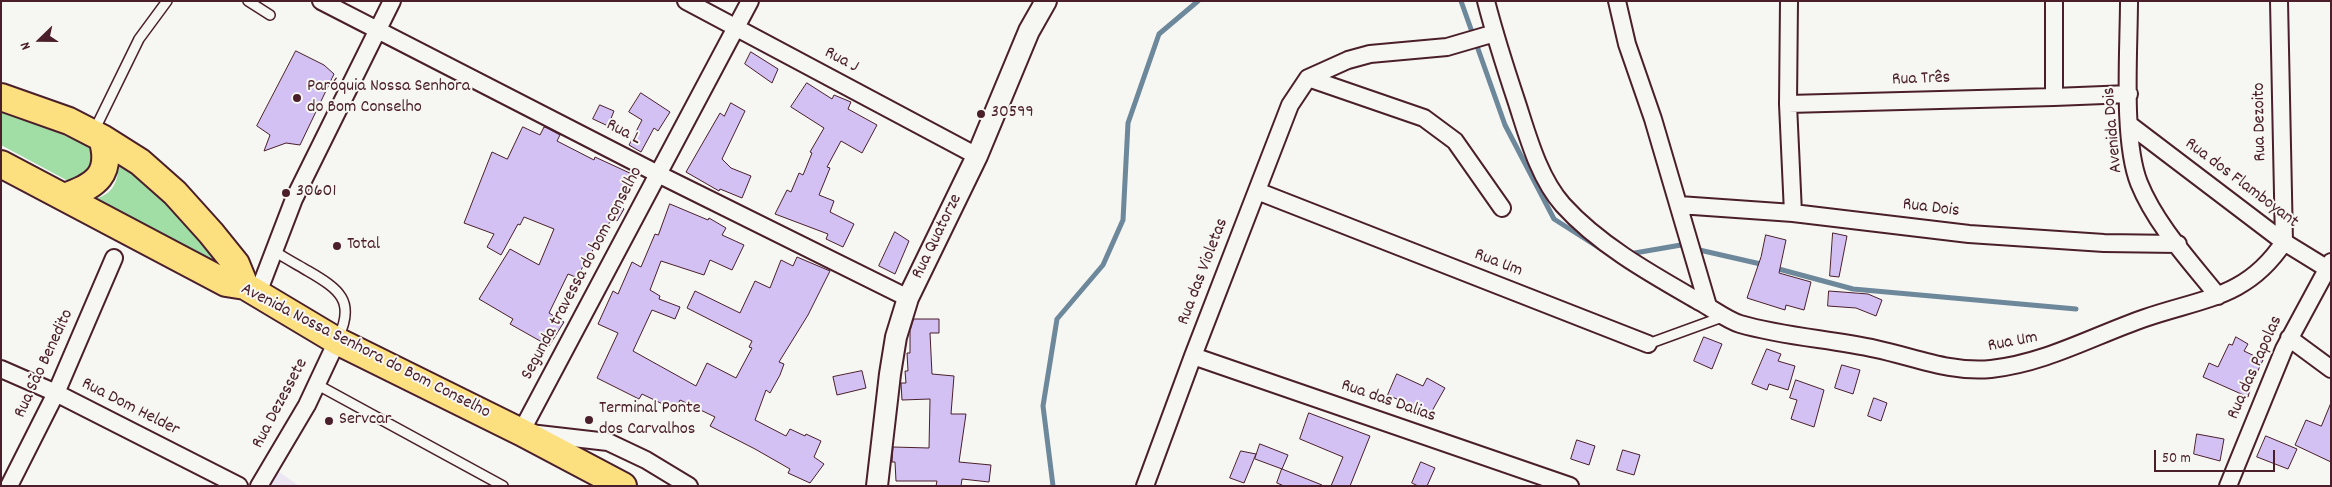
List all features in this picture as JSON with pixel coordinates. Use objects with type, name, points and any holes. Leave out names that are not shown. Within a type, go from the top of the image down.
[{"type":"main road","points":[[1,97],[69,121],[140,162],[175,193],[212,233],[236,264],[251,289]]},
{"type":"main road","points":[[64,197],[86,189],[97,179],[104,168],[107,154],[97,136]]},
{"type":"main road","name":"Avenida Nossa Senhora do Bom Conselho","points":[[1,164],[226,283],[251,289],[337,341],[521,432],[616,484]]},
{"type":"street","name":"Rua L","points":[[321,1],[658,174],[908,298]]},
{"type":"street","points":[[251,289],[274,251],[294,199],[392,1]]},
{"type":"street","name":"Rua J","points":[[686,1],[977,156]]},
{"type":"street","name":"Segunda travessa do bom conselho","points":[[521,432],[750,1]]},
{"type":"street","name":"Rua Quatorze","points":[[877,486],[896,337],[908,298],[977,156],[1029,32],[1046,1]]},
{"type":"street","name":"Rua Um","points":[[1486,1],[1530,144],[1544,175],[1561,203],[1584,226],[1627,257],[1663,281],[1737,323],[1781,334],[1875,348],[1949,368],[1987,369],[2023,365],[2146,318],[2218,296],[2237,287],[2266,267],[2284,242]]},
{"type":"street","points":[[1617,1],[1627,44],[1689,237],[1708,306]]},
{"type":"street","points":[[1789,1],[1788,104],[1793,213]]},
{"type":"street","points":[[2054,1],[2054,97]]},
{"type":"street","name":"Avenida Dois","points":[[2129,1],[2130,125],[2133,163],[2139,183],[2151,206],[2218,296]]},
{"type":"street","name":"Rua Dezoito","points":[[2279,1],[2284,242]]},
{"type":"street","points":[[1308,78],[1348,60],[1370,54],[1426,50],[1473,40],[1495,33]]},
{"type":"street","points":[[1308,78],[1424,118],[1455,140],[1502,208]]},
{"type":"street","name":"Rua das Violetas","points":[[1145,486],[1192,356],[1290,105],[1308,78]]},
{"type":"street","name":"Rua Três","points":[[1788,104],[2129,94]]},
{"type":"street","name":"Rua dos Flamboyant","points":[[2130,125],[2284,242],[2330,268]]},
{"type":"street","name":"Rua Um","points":[[1257,191],[1648,344]]},
{"type":"street","name":"Rua Dois","points":[[1679,205],[1793,213],[1968,234],[2104,243],[2178,244]]},
{"type":"street","name":"Rua São Benedito","points":[[15,484],[114,258]]},
{"type":"street","name":"Rua das Papolas","points":[[2228,486],[2290,338],[2330,268]]},
{"type":"street","points":[[2290,338],[2331,369]]},
{"type":"street","name":"Rua Dezessete","points":[[259,486],[306,405],[337,341]]},
{"type":"street","name":"Rua das Dalias","points":[[1192,356],[1570,486]]},
{"type":"street","name":"Rua Dom Helder","points":[[1,369],[56,393],[239,486]]},
{"type":"street","points":[[521,432],[608,442],[646,460],[688,486]]},
{"type":"lane","points":[[97,136],[139,39],[167,1]]},
{"type":"lane","points":[[248,1],[270,15]]},
{"type":"lane","points":[[274,251],[330,283],[338,290],[344,301],[346,312],[345,324],[337,341]]},
{"type":"lane","name":"Rua Um","points":[[1648,344],[1725,316]]},
{"type":"lane","points":[[316,384],[503,486]]},
{"type":"shaded area","points":[[275,469],[299,486],[266,486]]},
{"type":"green space","points":[[1,109],[89,146],[93,150],[96,170],[70,182],[1,145]]},
{"type":"green space","points":[[119,154],[235,274],[87,202],[104,195],[114,186],[119,165]]},
{"type":"building","name":"Paróquia Nossa Senhora do Bom Conselho","points":[[296,51],[324,65],[334,74],[300,145],[286,143],[264,151],[270,135],[257,126]]},
{"type":"building","points":[[751,52],[778,69],[772,83],[745,64]]},
{"type":"building","points":[[807,83],[832,99],[834,95],[851,102],[848,109],[877,125],[862,153],[841,141],[827,167],[830,168],[819,195],[834,201],[830,212],[854,224],[843,247],[826,239],[828,234],[775,214],[787,190],[791,192],[799,173],[803,175],[812,153],[810,152],[824,128],[791,107]]},
{"type":"building","points":[[641,93],[670,112],[658,131],[654,128],[641,152],[629,145],[642,120],[629,112]]},
{"type":"building","points":[[731,103],[745,111],[722,159],[731,168],[751,176],[742,198],[720,189],[719,191],[686,172],[720,113],[724,116]]},
{"type":"building","points":[[600,105],[614,111],[608,126],[593,119]]},
{"type":"building","points":[[523,127],[540,135],[544,127],[547,128],[560,135],[557,141],[594,160],[595,157],[634,175],[619,206],[624,209],[617,221],[612,217],[602,238],[599,237],[589,258],[587,256],[578,278],[568,274],[549,313],[564,322],[549,346],[510,324],[513,319],[479,299],[510,249],[539,265],[554,229],[524,217],[520,225],[518,224],[501,255],[487,247],[494,234],[464,223],[492,152],[507,159]]},
{"type":"building","points":[[670,204],[708,220],[709,218],[726,228],[722,235],[744,245],[732,270],[710,260],[704,275],[661,261],[650,290],[660,296],[659,299],[680,307],[675,319],[652,310],[633,351],[696,386],[707,363],[736,378],[752,348],[749,347],[752,341],[687,308],[695,291],[740,313],[755,281],[770,288],[781,260],[793,266],[797,257],[830,271],[808,315],[779,362],[784,364],[780,375],[770,393],[766,390],[755,420],[786,436],[790,429],[821,441],[814,457],[824,464],[810,483],[788,473],[790,469],[755,449],[710,426],[715,417],[680,400],[675,410],[642,394],[639,399],[597,378],[618,333],[598,324],[613,291],[618,294],[632,262],[641,267],[655,234],[658,235]]},
{"type":"building","points":[[895,232],[909,241],[895,274],[879,266]]},
{"type":"building","points":[[1833,233],[1847,236],[1839,277],[1830,276]]},
{"type":"building","points":[[1766,235],[1786,240],[1779,273],[1811,282],[1804,310],[1786,305],[1785,310],[1747,298],[1761,257]]},
{"type":"building","points":[[1829,291],[1868,294],[1882,300],[1876,316],[1856,308],[1828,306]]},
{"type":"building","points":[[914,319],[939,319],[939,333],[930,333],[932,374],[954,376],[951,414],[966,414],[959,462],[991,465],[989,482],[962,479],[961,486],[936,486],[937,481],[896,481],[895,462],[892,462],[893,447],[929,448],[930,399],[902,400],[901,383],[906,383],[905,371],[908,371],[907,353],[910,353],[910,331]]},
{"type":"building","points":[[1704,337],[1722,344],[1712,369],[1694,361]]},
{"type":"building","points":[[2236,337],[2248,344],[2244,351],[2263,360],[2252,383],[2248,397],[2203,377],[2209,363],[2218,367],[2229,344],[2232,345]]},
{"type":"building","points":[[1767,349],[1781,354],[1778,361],[1795,366],[1788,390],[1769,384],[1767,390],[1752,384]]},
{"type":"building","points":[[1842,365],[1860,370],[1853,394],[1835,388]]},
{"type":"building","points":[[862,371],[866,388],[837,395],[833,377]]},
{"type":"building","points":[[1397,374],[1423,386],[1427,378],[1445,388],[1428,418],[1411,409],[1412,406],[1388,395]]},
{"type":"building","points":[[1796,380],[1824,390],[1814,427],[1791,419],[1797,400],[1790,398]]},
{"type":"building","points":[[1874,398],[1887,403],[1881,421],[1868,416]]},
{"type":"building","points":[[2331,403],[2331,462],[2295,445],[2306,420],[2321,426]]},
{"type":"building","points":[[1309,413],[1370,436],[1350,486],[1331,486],[1343,457],[1300,439]]},
{"type":"building","points":[[2197,434],[2224,439],[2220,461],[2194,454]]},
{"type":"building","points":[[2266,436],[2297,449],[2288,469],[2257,457]]},
{"type":"building","points":[[1577,440],[1595,446],[1589,465],[1571,459]]},
{"type":"building","points":[[1260,444],[1288,455],[1282,469],[1255,459]]},
{"type":"building","points":[[1623,450],[1640,455],[1634,475],[1617,470]]},
{"type":"building","points":[[1241,451],[1256,454],[1244,483],[1230,478]]},
{"type":"building","points":[[1421,462],[1435,468],[1427,486],[1418,486],[1412,483]]},
{"type":"building","points":[[1282,469],[1322,485],[1284,486],[1277,483]]},
{"type":"waterway","points":[[1053,486],[1043,406],[1057,319],[1103,265],[1123,220],[1128,123],[1159,34],[1198,1]]},
{"type":"waterway","points":[[1461,1],[1505,125],[1554,219],[1598,247]]},
{"type":"waterway","points":[[1629,254],[1681,245],[1687,247]]},
{"type":"waterway","points":[[1695,249],[1765,265]]},
{"type":"waterway","points":[[1775,268],[1853,289],[2076,309]]},
{"type":"place","name":"Paróquia Nossa Senhora do Bom Conselho","points":[[297,98]]},
{"type":"place","name":"30599","points":[[981,114]]},
{"type":"place","name":"30601","points":[[286,193]]},
{"type":"place","name":"Total","points":[[337,246]]},
{"type":"place","name":"Terminal Ponte dos Carvalhos","points":[[589,420]]},
{"type":"place","name":"Servcar","points":[[329,421]]}]
